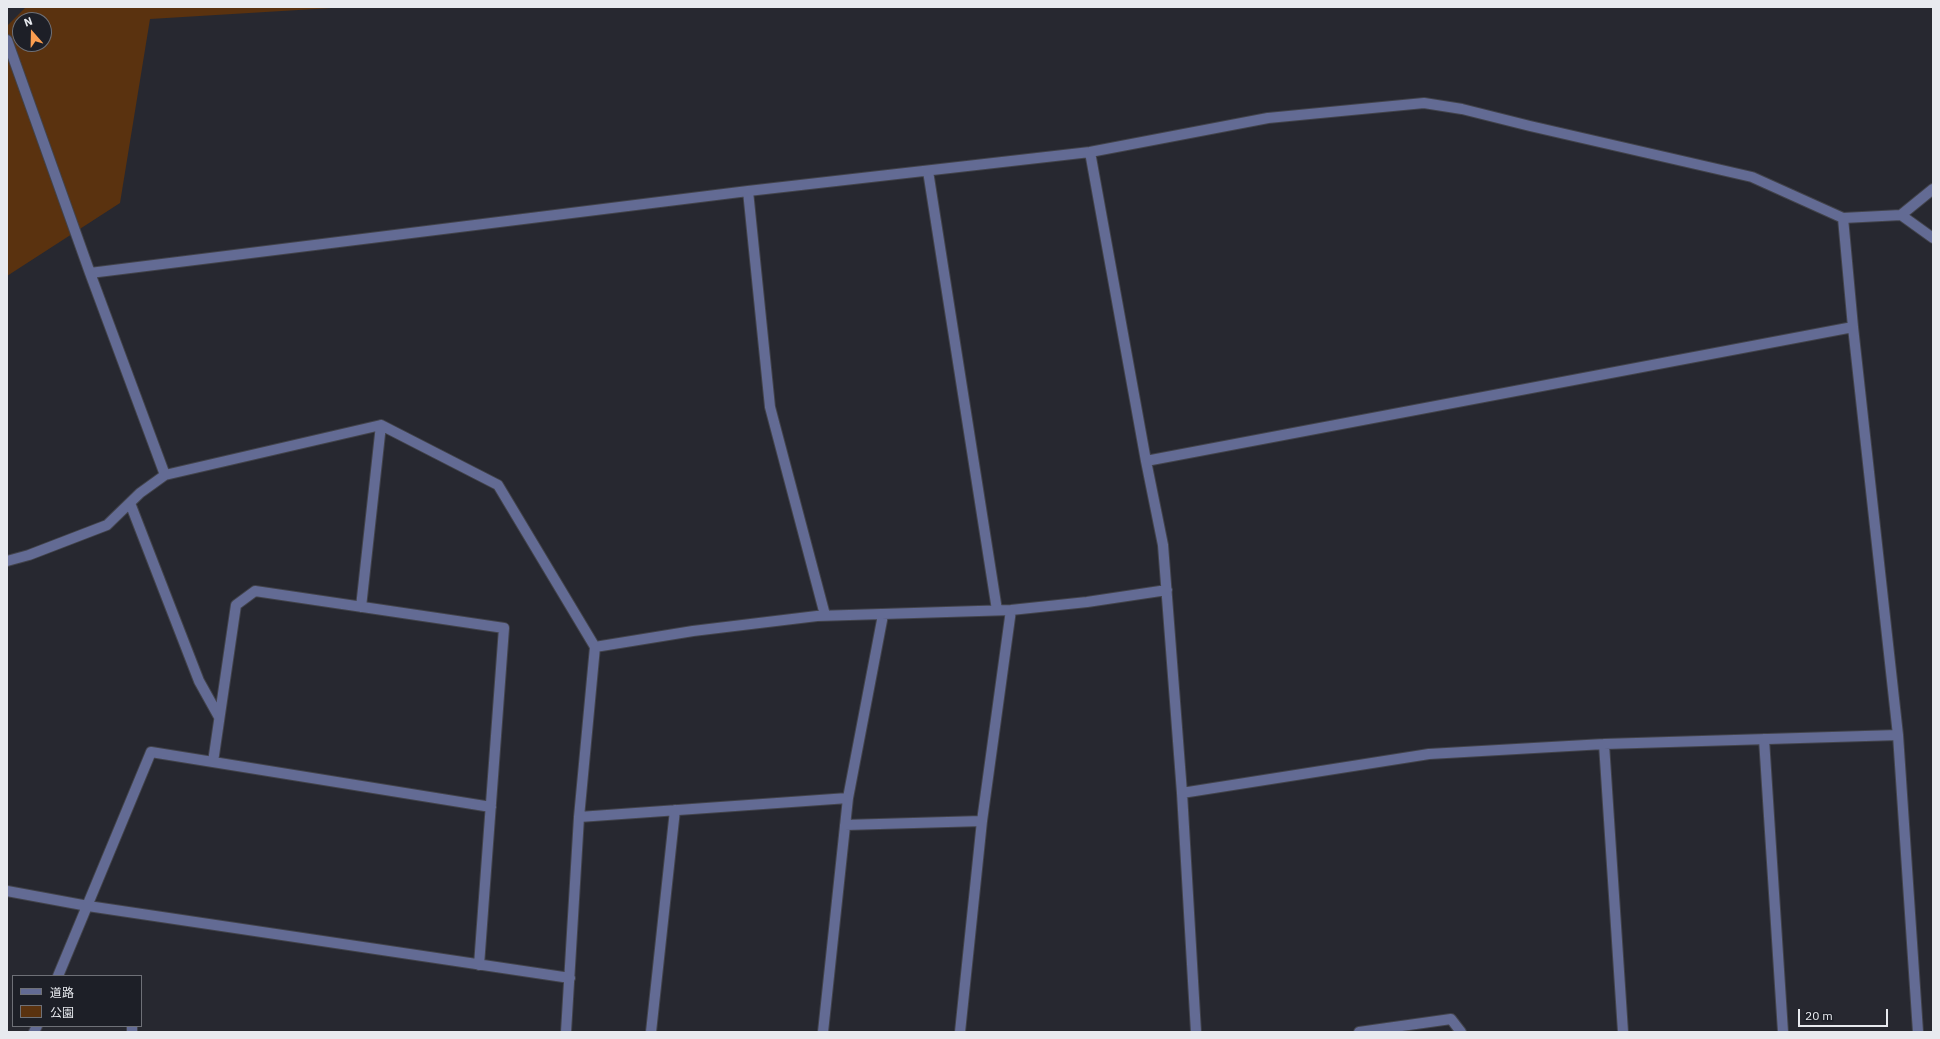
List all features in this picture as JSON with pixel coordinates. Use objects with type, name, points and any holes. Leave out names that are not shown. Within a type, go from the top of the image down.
[{"type":"street","points":[[7,40],[164,475]]},
{"type":"street","points":[[90,273],[748,191],[1090,152],[1268,118],[1424,103],[1462,109],[1752,177],[1843,218],[1901,216],[1933,238]]},
{"type":"street","points":[[1090,152],[1146,461],[1163,545],[1182,793],[1196,1032]]},
{"type":"street","points":[[928,171],[997,610]]},
{"type":"street","points":[[1901,216],[1933,189]]},
{"type":"street","points":[[748,191],[770,407],[825,615]]},
{"type":"street","points":[[1843,218],[1853,327],[1898,735],[1918,1032]]},
{"type":"street","points":[[1146,461],[1853,327]]},
{"type":"street","points":[[360,607],[381,425]]},
{"type":"street","points":[[7,560],[29,555],[107,525],[140,492],[164,475],[381,425],[498,485],[595,647],[579,817],[566,1032]]},
{"type":"street","points":[[130,503],[199,682],[219,717]]},
{"type":"street","points":[[595,647],[693,631],[825,615],[883,615],[1011,610],[1087,602],[1167,590]]},
{"type":"street","points":[[213,762],[236,605],[255,591],[504,628],[478,965]]},
{"type":"street","points":[[960,1032],[982,821],[1011,610]]},
{"type":"street","points":[[822,1032],[848,798],[883,615]]},
{"type":"street","points":[[1182,793],[1429,754],[1604,744],[1898,735]]},
{"type":"street","points":[[1764,739],[1783,1032]]},
{"type":"street","points":[[1604,744],[1623,1032]]},
{"type":"street","points":[[58,975],[151,752],[490,807]]},
{"type":"street","points":[[579,817],[848,798]]},
{"type":"street","points":[[651,1032],[675,810]]},
{"type":"street","points":[[846,826],[982,821]]},
{"type":"street","points":[[7,891],[88,906],[570,978]]},
{"type":"street","points":[[1359,1032],[1451,1019],[1461,1032]]},
{"type":"green space","points":[[26,7],[348,7],[150,19],[120,203],[7,276],[7,26],[12,21],[12,52],[52,52],[52,12],[21,12]]}]
